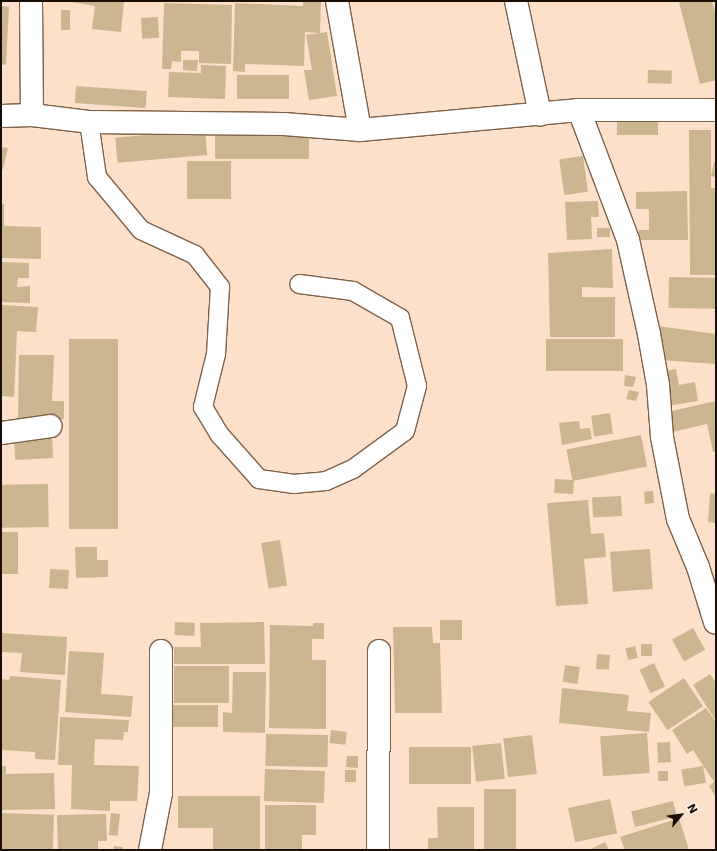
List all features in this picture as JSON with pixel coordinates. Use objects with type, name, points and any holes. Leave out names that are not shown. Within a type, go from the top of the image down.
[{"type":"street","points":[[31,1],[32,115]]},
{"type":"street","points":[[338,1],[360,130]]},
{"type":"street","points":[[516,1],[540,114]]},
{"type":"street","points":[[1,116],[32,115],[89,122],[284,124],[360,130],[579,110],[716,110]]},
{"type":"street","points":[[579,110],[628,240],[649,334],[658,385],[662,437],[678,519],[698,567],[715,622]]},
{"type":"street","points":[[1,433],[51,426]]},
{"type":"street","points":[[150,850],[161,793],[162,651]]},
{"type":"street","points":[[378,850],[379,651]]},
{"type":"lane","points":[[89,122],[97,177],[141,230],[195,255],[220,287],[216,354],[203,407],[220,434],[259,479],[293,484],[326,481],[354,470],[405,431],[417,386],[400,318],[353,291],[298,284]]},
{"type":"building","points":[[65,1],[124,1],[121,32],[92,29],[95,6]]},
{"type":"building","points":[[303,1],[321,1],[320,33],[305,32],[304,66],[245,64],[245,72],[233,71],[235,3],[303,6]]},
{"type":"building","points":[[712,1],[716,16],[716,80],[700,84],[679,2]]},
{"type":"building","points":[[164,3],[232,5],[231,64],[199,63],[199,51],[181,51],[181,62],[172,61],[171,69],[162,69]]},
{"type":"building","points":[[1,6],[9,7],[6,65],[1,64]]},
{"type":"building","points":[[61,10],[70,10],[70,30],[61,30]]},
{"type":"building","points":[[158,17],[159,38],[142,39],[141,18]]},
{"type":"building","points":[[327,32],[337,96],[309,100],[304,70],[312,70],[306,35]]},
{"type":"building","points":[[183,60],[198,60],[197,71],[183,70]]},
{"type":"building","points":[[201,65],[226,66],[225,99],[168,97],[169,72],[201,73]]},
{"type":"building","points":[[648,70],[672,71],[672,84],[648,83]]},
{"type":"building","points":[[237,75],[289,75],[289,99],[237,99]]},
{"type":"building","points":[[76,86],[147,91],[146,108],[75,103]]},
{"type":"building","points":[[617,117],[658,117],[658,135],[617,135]]},
{"type":"building","points":[[205,130],[207,155],[118,163],[115,138]]},
{"type":"building","points":[[689,130],[711,130],[711,188],[716,188],[716,275],[690,275]]},
{"type":"building","points":[[215,136],[309,136],[309,159],[215,159]]},
{"type":"building","points":[[1,147],[8,148],[3,169],[1,169]]},
{"type":"building","points":[[583,156],[588,192],[564,195],[559,159]]},
{"type":"building","points":[[187,161],[231,161],[231,199],[187,199]]},
{"type":"building","points":[[714,162],[716,162],[716,177],[711,176]]},
{"type":"building","points":[[687,191],[688,240],[639,240],[639,230],[649,230],[649,209],[636,209],[636,192]]},
{"type":"building","points":[[598,201],[599,217],[591,217],[592,239],[567,240],[565,202]]},
{"type":"building","points":[[1,204],[4,204],[4,226],[41,227],[41,259],[1,258]]},
{"type":"building","points":[[597,228],[610,228],[610,237],[597,237]]},
{"type":"building","points":[[612,249],[613,288],[582,287],[582,297],[615,297],[615,337],[550,337],[548,253]]},
{"type":"building","points":[[1,262],[29,263],[29,278],[18,278],[17,287],[30,286],[30,303],[1,302]]},
{"type":"building","points":[[669,277],[716,278],[715,309],[668,308]]},
{"type":"building","points":[[1,305],[38,307],[36,332],[17,331],[14,397],[1,396]]},
{"type":"building","points":[[658,326],[716,334],[716,364],[660,360]]},
{"type":"building","points":[[69,339],[118,339],[118,529],[69,529]]},
{"type":"building","points":[[546,339],[623,339],[623,371],[546,371]]},
{"type":"building","points":[[19,355],[54,355],[52,401],[64,401],[64,419],[18,418]]},
{"type":"building","points":[[676,369],[679,385],[695,382],[698,401],[667,406],[661,372]]},
{"type":"building","points":[[625,375],[636,377],[633,387],[624,386]]},
{"type":"building","points":[[629,390],[639,392],[636,401],[626,399]]},
{"type":"building","points":[[716,401],[716,451],[713,452],[707,424],[672,432],[667,412]]},
{"type":"building","points":[[610,413],[613,434],[594,436],[591,416]]},
{"type":"building","points":[[579,421],[580,429],[590,428],[592,439],[562,445],[559,423]]},
{"type":"building","points":[[641,435],[647,466],[573,481],[566,450]]},
{"type":"building","points":[[52,436],[53,458],[15,460],[14,438]]},
{"type":"building","points":[[555,479],[574,480],[573,494],[554,493]]},
{"type":"building","points":[[48,484],[49,527],[2,528],[1,485]]},
{"type":"building","points":[[653,491],[654,503],[645,504],[644,492]]},
{"type":"building","points":[[710,493],[716,494],[716,523],[708,522]]},
{"type":"building","points":[[621,496],[622,516],[593,517],[592,498]]},
{"type":"building","points":[[588,500],[591,534],[604,533],[606,557],[584,559],[588,604],[556,606],[547,503]]},
{"type":"building","points":[[1,532],[18,532],[18,574],[1,574]]},
{"type":"building","points":[[280,540],[287,585],[268,588],[261,543]]},
{"type":"building","points":[[75,547],[97,547],[97,560],[108,560],[108,577],[76,578]]},
{"type":"building","points":[[650,549],[653,589],[613,592],[610,552]]},
{"type":"building","points":[[50,569],[69,570],[68,589],[49,588]]},
{"type":"building","points":[[440,620],[462,620],[462,640],[440,640]]},
{"type":"building","points":[[175,622],[195,623],[194,636],[174,635]]},
{"type":"building","points":[[264,622],[265,664],[174,664],[174,647],[201,647],[200,623]]},
{"type":"building","points":[[313,623],[324,623],[324,639],[312,639],[312,660],[326,660],[326,729],[269,728],[270,625],[313,626]]},
{"type":"building","points":[[393,627],[432,627],[433,643],[440,643],[442,713],[395,713]]},
{"type":"building","points":[[693,628],[705,650],[684,662],[672,640]]},
{"type":"building","points":[[1,633],[67,637],[65,675],[20,672],[22,653],[1,652]]},
{"type":"building","points":[[641,644],[652,644],[652,656],[641,656]]},
{"type":"building","points":[[635,646],[638,658],[628,660],[625,648]]},
{"type":"building","points":[[69,651],[104,653],[101,694],[133,696],[131,717],[65,712]]},
{"type":"building","points":[[597,654],[610,655],[609,670],[596,669]]},
{"type":"building","points":[[654,663],[665,687],[650,693],[639,670]]},
{"type":"building","points":[[565,665],[580,667],[577,684],[563,682]]},
{"type":"building","points":[[174,666],[229,666],[229,703],[174,703]]},
{"type":"building","points":[[233,672],[266,672],[265,733],[223,732],[223,712],[232,713]]},
{"type":"building","points":[[710,674],[716,683],[716,721],[693,685]]},
{"type":"building","points":[[10,676],[61,680],[55,760],[35,759],[35,752],[1,750],[1,679],[9,680]]},
{"type":"building","points":[[684,678],[703,706],[667,730],[648,702]]},
{"type":"building","points":[[562,688],[629,695],[627,711],[651,713],[649,732],[559,723]]},
{"type":"building","points":[[172,705],[218,705],[218,727],[172,727]]},
{"type":"building","points":[[706,708],[716,722],[716,797],[709,786],[714,782],[693,750],[687,754],[672,730]]},
{"type":"building","points":[[60,717],[129,720],[128,732],[124,732],[123,740],[95,739],[94,765],[139,766],[137,801],[110,801],[110,811],[71,809],[72,765],[58,765]]},
{"type":"building","points":[[331,730],[347,732],[345,745],[329,743]]},
{"type":"building","points":[[647,733],[650,773],[603,776],[600,736]]},
{"type":"building","points":[[266,734],[328,735],[327,767],[265,766]]},
{"type":"building","points":[[532,735],[537,774],[508,777],[503,739]]},
{"type":"building","points":[[670,742],[671,762],[658,763],[657,743]]},
{"type":"building","points":[[501,743],[505,779],[476,782],[472,746]]},
{"type":"building","points":[[409,747],[471,747],[471,784],[409,784]]},
{"type":"building","points":[[347,756],[358,756],[358,768],[346,767]]},
{"type":"building","points":[[1,766],[6,766],[6,774],[54,773],[55,809],[1,810]]},
{"type":"building","points":[[703,766],[706,783],[684,787],[681,770]]},
{"type":"building","points":[[265,769],[325,771],[324,803],[264,801]]},
{"type":"building","points":[[345,770],[356,770],[356,782],[345,782]]},
{"type":"building","points":[[658,771],[668,771],[668,781],[658,781]]},
{"type":"building","points":[[484,789],[516,789],[516,850],[484,850]]},
{"type":"building","points":[[178,796],[260,796],[260,850],[213,850],[213,828],[178,828]]},
{"type":"building","points":[[610,799],[617,833],[575,842],[568,808]]},
{"type":"building","points":[[673,801],[677,817],[635,827],[631,811]]},
{"type":"building","points":[[265,805],[316,805],[316,835],[302,835],[302,850],[265,850]]},
{"type":"building","points":[[437,807],[474,807],[474,850],[428,850],[428,838],[438,838]]},
{"type":"building","points":[[1,813],[54,815],[53,850],[1,850]]},
{"type":"building","points":[[111,813],[120,814],[118,836],[109,835]]},
{"type":"building","points":[[106,814],[107,841],[98,841],[98,850],[58,850],[57,815]]},
{"type":"building","points":[[679,818],[689,850],[625,850],[620,837]]},
{"type":"building","points":[[605,842],[609,850],[589,850]]},
{"type":"building","points":[[114,846],[123,847],[123,850],[113,850]]}]
